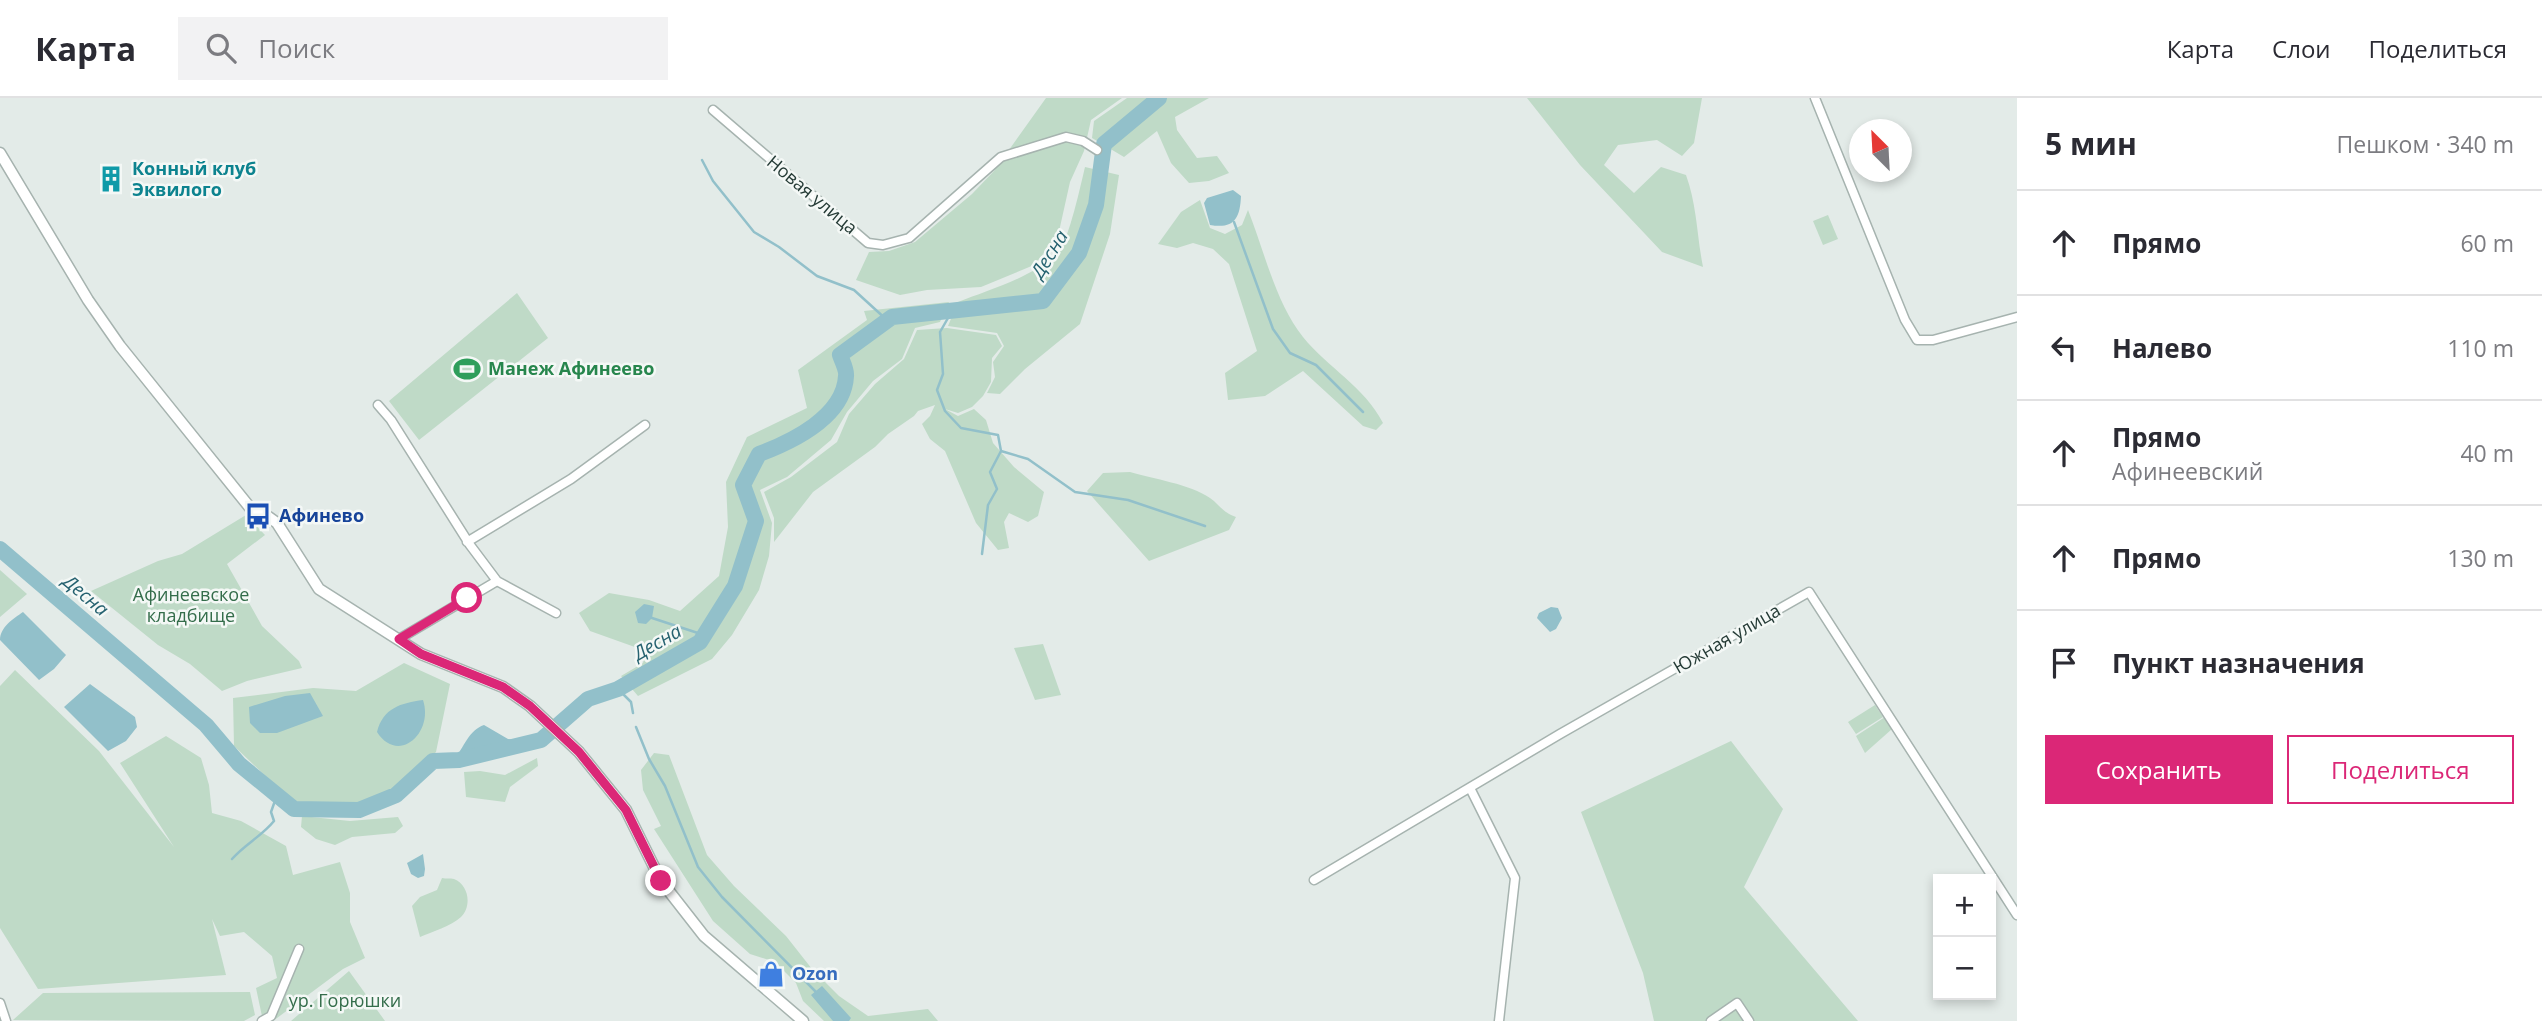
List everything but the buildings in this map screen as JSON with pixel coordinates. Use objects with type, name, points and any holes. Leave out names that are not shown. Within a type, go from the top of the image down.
[{"type":"street","points":[[1815,98],[1905,320],[1917,340],[1933,340],[2017,317]]},
{"type":"street","name":"Новая улица","points":[[713,110],[868,243],[883,245],[909,238],[1001,157],[1066,137],[1083,141],[1097,150]]},
{"type":"street","points":[[0,153],[120,346],[251,509],[264,513],[277,523],[319,589],[421,654],[503,687],[530,706],[579,752],[626,810],[661,881],[704,936],[803,1021]]},
{"type":"street","points":[[378,405],[391,421],[467,541],[497,581],[556,612]]},
{"type":"street","points":[[467,541],[571,479],[645,425]]},
{"type":"street","points":[[399,639],[497,581]]},
{"type":"street","name":"Южная улица","points":[[1314,880],[1809,592],[2017,915]]},
{"type":"street","points":[[1470,788],[1515,878],[1499,1021]]},
{"type":"street","points":[[262,1021],[271,1016],[299,949]]},
{"type":"street","points":[[0,1003],[6,1021]]},
{"type":"street","points":[[1711,1021],[1738,1003],[1749,1021]]},
{"type":"green space","points":[[1046,98],[1122,98],[1091,120],[1084,151],[1070,182],[1058,236],[1034,265],[981,287],[927,290],[900,295],[856,280],[869,252],[889,251],[915,242],[972,194],[994,171]]},
{"type":"green space","points":[[1127,98],[1209,98],[1175,117],[1177,130],[1197,158],[1217,156],[1229,173],[1209,181],[1189,183],[1171,163],[1157,131],[1124,157],[1092,138],[1094,121]]},
{"type":"green space","points":[[1527,98],[1702,98],[1694,143],[1682,156],[1657,140],[1618,145],[1604,165],[1634,193],[1661,167],[1686,175],[1695,209],[1703,267],[1662,252],[1580,165]]},
{"type":"green space","points":[[1085,167],[1119,175],[1110,234],[1080,324],[1025,369],[1000,394],[987,393],[995,377],[993,362],[1004,346],[997,333],[948,326],[958,302],[1025,275],[1050,260],[1059,251],[1071,224]]},
{"type":"green space","points":[[1200,200],[1210,228],[1225,234],[1242,225],[1248,210],[1285,309],[1313,348],[1366,398],[1383,423],[1376,430],[1363,426],[1303,371],[1265,396],[1228,400],[1225,373],[1257,351],[1229,264],[1213,249],[1193,243],[1177,248],[1158,244],[1181,212]]},
{"type":"green space","points":[[1828,215],[1838,239],[1823,245],[1813,221]]},
{"type":"green space","name":"Манеж Афинеево","points":[[517,293],[548,338],[419,440],[389,401]]},
{"type":"green space","points":[[949,302],[940,322],[915,328],[902,359],[873,381],[847,412],[831,440],[787,477],[760,490],[772,523],[769,556],[759,590],[732,635],[712,659],[638,696],[621,676],[643,663],[646,651],[590,631],[579,613],[609,593],[649,600],[680,611],[719,576],[728,527],[726,482],[747,437],[807,408],[798,370],[867,320],[864,311]]},
{"type":"green space","points":[[947,328],[996,335],[1002,346],[992,358],[991,382],[983,396],[972,407],[958,413],[945,409],[958,416],[974,409],[986,420],[993,443],[1014,467],[1044,492],[1038,516],[1028,522],[1009,513],[1004,522],[1009,548],[998,550],[976,523],[945,451],[930,439],[922,424],[935,405],[918,411],[875,447],[813,492],[774,542],[774,518],[764,492],[791,477],[837,442],[849,414],[875,384],[904,359],[917,330]]},
{"type":"green space","points":[[1130,472],[1202,493],[1236,517],[1229,530],[1149,561],[1087,491],[1103,473]]},
{"type":"green space","name":"Афинеевское кладбище","points":[[246,515],[265,535],[227,564],[262,626],[299,661],[302,668],[247,681],[222,691],[190,664],[158,645],[91,591],[158,561],[182,554]]},
{"type":"green space","points":[[0,570],[27,594],[0,617]]},
{"type":"green space","points":[[1043,644],[1061,695],[1035,700],[1014,648]]},
{"type":"green space","points":[[404,663],[450,684],[436,752],[392,792],[356,806],[295,804],[234,746],[233,698],[313,688],[356,691]]},
{"type":"green space","points":[[15,670],[99,751],[174,847],[120,763],[166,736],[201,758],[209,785],[212,813],[241,821],[286,846],[293,875],[340,862],[350,893],[350,922],[365,958],[343,969],[273,1021],[263,1021],[256,988],[277,978],[272,956],[244,932],[220,936],[212,919],[226,975],[38,989],[0,928],[0,686]]},
{"type":"green space","points":[[1875,705],[1883,717],[1856,734],[1848,722]]},
{"type":"green space","points":[[1885,717],[1892,729],[1865,753],[1856,736]]},
{"type":"green space","points":[[1731,741],[1783,809],[1744,887],[1858,1021],[1654,1021],[1643,973],[1581,812]]},
{"type":"green space","points":[[654,753],[669,755],[707,855],[734,886],[786,936],[812,969],[839,996],[868,1016],[928,1009],[938,1021],[824,1021],[803,1001],[796,983],[775,962],[750,954],[713,921],[654,829],[661,826],[643,790],[641,770]]},
{"type":"green space","points":[[537,758],[538,766],[510,787],[505,802],[466,797],[464,772],[480,771],[505,775]]},
{"type":"green space","points":[[302,816],[350,821],[398,817],[403,826],[395,833],[352,837],[335,845],[316,839],[301,827]]},
{"type":"green space","points":[[442,878],[454,879],[463,886],[467,907],[457,920],[420,937],[412,906],[420,897],[437,890]]},
{"type":"green space","name":"ур. Горюшки","points":[[349,971],[385,1021],[291,1021]]},
{"type":"green space","points":[[250,992],[255,1015],[244,1021],[13,1020],[43,993]]},
{"type":"water","points":[[1233,190],[1241,196],[1239,211],[1234,221],[1225,225],[1210,225],[1204,203],[1207,198]]},
{"type":"water","points":[[644,604],[654,606],[652,618],[646,624],[638,623],[635,612]]},
{"type":"water","points":[[1551,607],[1558,608],[1562,618],[1556,629],[1550,632],[1537,618],[1539,613]]},
{"type":"water","points":[[23,612],[66,655],[54,669],[39,680],[0,640],[5,627]]},
{"type":"water","points":[[90,684],[135,717],[137,727],[126,741],[108,751],[64,707]]},
{"type":"water","points":[[310,693],[323,716],[277,733],[260,733],[250,723],[249,707],[285,696]]},
{"type":"water","points":[[423,700],[423,724],[412,741],[395,746],[385,741],[377,732],[388,712],[407,703]]},
{"type":"water","points":[[484,725],[508,739],[533,742],[454,760],[471,735]]},
{"type":"water","points":[[423,854],[424,876],[418,878],[411,874],[407,863]]},
{"type":"water","points":[[822,986],[851,1018],[849,1021],[833,1021],[811,995]]},
{"type":"waterway","name":"Десна","points":[[0,549],[206,725],[239,764],[294,809],[359,810],[396,795],[433,761],[459,760],[541,740],[588,699],[618,689],[700,642],[735,586],[756,521],[743,485],[759,454],[786,443],[814,426],[836,404],[843,391],[846,376],[840,355],[892,317],[1043,301],[1079,253],[1096,205],[1104,144],[1159,98]]},
{"type":"waterway","points":[[702,160],[713,181],[754,232],[817,276],[854,290],[888,321]]},
{"type":"waterway","points":[[1234,222],[1273,329],[1290,353],[1316,365],[1363,412]]},
{"type":"waterway","points":[[952,311],[940,332],[943,374],[937,390],[945,411],[961,428],[998,435],[1001,451],[990,472],[997,489],[988,505],[982,554]]},
{"type":"waterway","points":[[1001,451],[1028,459],[1075,492],[1128,500],[1205,526]]},
{"type":"waterway","points":[[652,618],[704,635]]},
{"type":"waterway","points":[[618,689],[631,702],[633,713]]},
{"type":"waterway","points":[[636,727],[649,759],[665,786],[698,867],[722,897],[816,992]]},
{"type":"waterway","points":[[232,859],[274,821],[271,812],[277,795]]},
{"type":"place","name":"Конный клуб Эквилого","points":[[111,179]]},
{"type":"place","name":"Манеж Афинеево","points":[[467,369]]},
{"type":"place","name":"Афинево","points":[[258,516]]},
{"type":"place","name":"Ozon","points":[[771,974]]},
{"type":"route","points":[[467,598],[399,639],[421,654],[503,687],[530,706],[579,752],[626,810],[661,881]]}]
